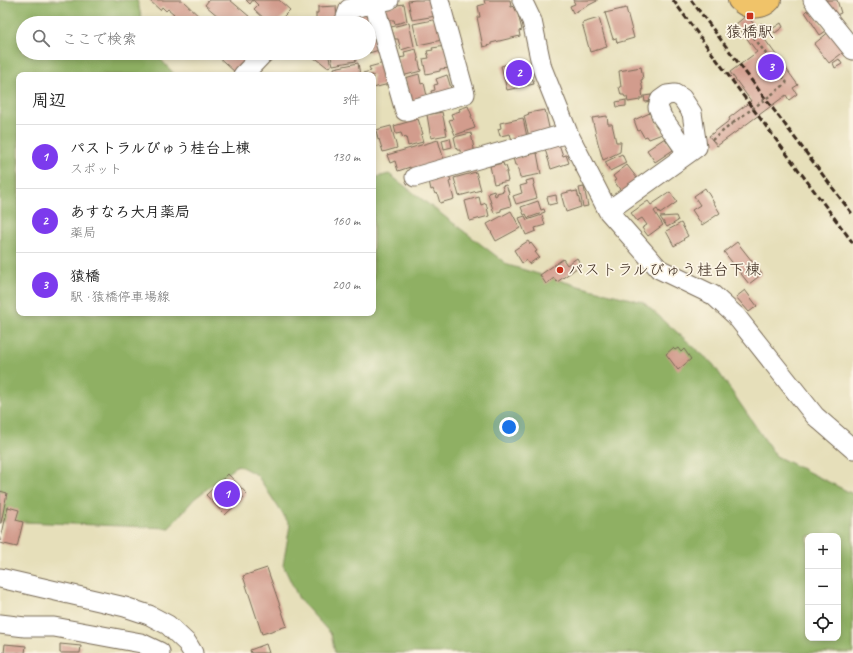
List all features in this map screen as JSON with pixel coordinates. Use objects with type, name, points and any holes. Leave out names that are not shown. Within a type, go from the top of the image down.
[{"type":"main road","points":[[739,0],[745,5],[756,7],[768,2]]},
{"type":"street","points":[[346,16],[349,9],[381,2],[405,111],[465,94],[439,0]]},
{"type":"street","points":[[522,0],[532,21],[542,68],[568,133],[608,211],[659,269],[713,295],[736,316],[815,416],[853,449]]},
{"type":"street","points":[[813,0],[853,50]]},
{"type":"street","points":[[246,72],[257,60]]},
{"type":"street","points":[[415,177],[568,133]]},
{"type":"street","points":[[608,211],[691,151]]},
{"type":"street","points":[[0,578],[125,607],[149,615],[168,625],[187,643],[193,653]]},
{"type":"street","points":[[0,624],[25,627],[54,627],[141,644],[160,653]]},
{"type":"path","points":[[691,151],[712,140],[787,83],[753,36],[759,32],[768,2]]},
{"type":"green space","points":[[0,0],[137,0],[141,16],[16,16],[16,60],[161,60],[172,72],[16,72],[16,316],[376,316],[376,177],[389,174],[508,265],[582,287],[643,302],[713,364],[776,456],[853,494],[853,653],[335,653],[331,634],[299,599],[283,565],[290,525],[257,475],[238,465],[194,499],[169,528],[0,521]]},
{"type":"building","points":[[149,0],[182,0],[199,16],[172,16],[174,14],[168,9],[166,11],[162,7],[160,10]]},
{"type":"building","points":[[209,0],[230,0],[249,16],[218,16],[205,5]]},
{"type":"building","points":[[246,0],[253,0],[250,4]]},
{"type":"building","points":[[253,0],[279,0],[290,10],[284,16],[262,16],[254,9],[258,5]]},
{"type":"building","points":[[433,0],[436,16],[412,20],[408,1]]},
{"type":"building","points":[[484,0],[510,0],[511,7],[516,6],[522,30],[519,31],[520,36],[491,43],[491,45],[483,47],[477,17],[480,17],[478,6],[485,4]]},
{"type":"building","points":[[573,0],[597,1],[573,13],[570,6],[575,4]]},
{"type":"building","points":[[821,0],[837,0],[841,13],[834,16]]},
{"type":"building","points":[[404,4],[407,21],[395,24],[394,20],[390,20],[389,17],[386,18],[384,7]]},
{"type":"building","points":[[336,6],[337,16],[316,16],[316,13],[318,13],[318,7]]},
{"type":"building","points":[[626,8],[634,38],[617,43],[616,38],[613,39],[605,13]]},
{"type":"building","points":[[807,10],[808,12],[811,10],[826,31],[820,35],[805,12]]},
{"type":"building","points":[[367,11],[368,16],[355,16]]},
{"type":"building","points":[[747,15],[798,85],[793,88],[797,94],[789,100],[786,95],[717,146],[709,136],[751,101],[730,72],[757,52],[736,24]]},
{"type":"building","points":[[599,18],[607,47],[590,52],[582,23]]},
{"type":"building","points":[[438,19],[442,40],[418,45],[413,24]]},
{"type":"building","points":[[409,23],[414,46],[401,50],[398,39],[395,39],[391,27]]},
{"type":"building","points":[[781,23],[783,27],[775,33],[772,29]]},
{"type":"building","points":[[830,31],[845,51],[829,63],[814,44]]},
{"type":"building","points":[[377,41],[379,50],[376,51]]},
{"type":"building","points":[[446,46],[450,68],[440,69],[440,71],[426,74],[423,59],[429,58],[427,51],[433,50],[432,48]]},
{"type":"building","points":[[416,49],[421,71],[402,76],[398,58],[405,57],[404,52]]},
{"type":"building","points":[[839,59],[842,64],[835,68],[833,63]]},
{"type":"building","points":[[222,60],[247,60],[237,72],[235,72]]},
{"type":"building","points":[[318,60],[330,60],[331,66],[327,67]]},
{"type":"building","points":[[332,60],[356,61],[333,65]]},
{"type":"building","points":[[524,60],[527,74],[531,73],[534,84],[507,90],[501,66]]},
{"type":"building","points":[[358,63],[360,72],[335,72],[334,68]]},
{"type":"building","points":[[384,63],[389,84],[376,87],[376,72],[367,72],[371,71],[369,67]]},
{"type":"building","points":[[641,67],[643,79],[641,80],[643,98],[628,102],[627,97],[621,95],[619,87],[621,87],[619,71]]},
{"type":"building","points":[[419,74],[421,84],[424,83],[427,96],[410,102],[405,78]]},
{"type":"building","points":[[447,75],[451,88],[454,87],[455,90],[433,99],[431,91],[435,90],[434,85],[438,84],[436,79]]},
{"type":"building","points":[[651,95],[652,101],[645,102],[644,96]]},
{"type":"building","points":[[626,100],[626,106],[617,107],[616,102]]},
{"type":"building","points":[[468,106],[475,128],[455,135],[449,120],[453,119],[451,114]]},
{"type":"building","points":[[545,110],[550,132],[529,137],[524,116],[529,114],[528,113]]},
{"type":"building","points":[[442,112],[447,135],[431,138],[427,115]]},
{"type":"building","points":[[652,112],[662,134],[649,139],[647,136],[644,137],[640,130],[638,131],[634,120]]},
{"type":"building","points":[[607,116],[608,124],[612,124],[616,142],[621,142],[620,152],[603,160],[592,118]]},
{"type":"building","points":[[523,118],[527,137],[512,140],[510,134],[500,136],[498,129],[501,128],[500,123]]},
{"type":"building","points":[[418,119],[423,134],[421,135],[423,142],[408,146],[406,137],[403,138],[401,133],[396,134],[394,126]]},
{"type":"building","points":[[391,126],[397,148],[383,152],[376,130]]},
{"type":"building","points":[[471,133],[474,149],[473,152],[461,157],[460,150],[457,150],[454,137]]},
{"type":"building","points":[[450,138],[452,147],[444,149],[442,140]]},
{"type":"building","points":[[665,138],[673,150],[655,162],[647,150]]},
{"type":"building","points":[[438,140],[444,160],[411,170],[410,167],[398,171],[395,161],[390,163],[387,155]]},
{"type":"building","points":[[559,144],[563,156],[566,155],[569,163],[551,169],[545,149]]},
{"type":"building","points":[[537,153],[541,174],[520,178],[517,165],[515,165],[513,158]]},
{"type":"building","points":[[622,154],[626,163],[610,171],[605,162]]},
{"type":"building","points":[[503,163],[508,172],[506,172],[508,181],[494,184],[490,166]]},
{"type":"building","points":[[627,165],[640,182],[624,195],[614,181],[616,180],[613,176]]},
{"type":"building","points":[[476,172],[481,190],[459,196],[454,178]]},
{"type":"building","points":[[449,175],[451,181],[449,182],[454,199],[440,203],[437,193],[435,194],[433,189],[431,190],[429,181]]},
{"type":"building","points":[[533,179],[533,185],[537,198],[516,204],[513,196],[522,193],[520,186],[527,184],[526,181]]},
{"type":"building","points":[[506,185],[511,206],[494,213],[488,193],[494,191],[495,196],[497,193],[504,191],[502,186]]},
{"type":"building","points":[[584,187],[588,206],[583,207],[579,188]]},
{"type":"building","points":[[705,188],[720,213],[702,225],[692,210],[700,205],[694,196]]},
{"type":"building","points":[[577,191],[581,207],[566,212],[561,194]]},
{"type":"building","points":[[670,192],[677,202],[660,214],[657,209],[654,211],[663,225],[648,236],[642,228],[647,225],[642,218],[637,221],[631,213],[648,201],[651,205]]},
{"type":"building","points":[[556,195],[557,203],[549,205],[547,197]]},
{"type":"building","points":[[479,197],[481,205],[486,203],[489,216],[470,221],[465,201]]},
{"type":"building","points":[[538,201],[541,210],[544,209],[545,212],[528,218],[526,214],[524,215],[521,207]]},
{"type":"building","points":[[511,211],[520,228],[496,241],[487,224]]},
{"type":"building","points":[[542,215],[545,225],[535,228],[536,231],[526,235],[519,218],[525,216],[527,220]]},
{"type":"building","points":[[676,216],[678,221],[667,227],[660,217]]},
{"type":"building","points":[[681,223],[688,236],[674,246],[666,231]]},
{"type":"building","points":[[528,241],[537,251],[535,252],[539,257],[529,264],[526,260],[522,263],[514,250]]},
{"type":"building","points":[[737,242],[762,274],[749,284],[724,252]]},
{"type":"building","name":"パストラルびゅう桂台下棟","points":[[577,258],[581,265],[557,282],[554,278],[546,284],[540,275],[563,259],[567,265]]},
{"type":"building","points":[[745,290],[757,306],[749,312],[736,297]]},
{"type":"building","points":[[673,348],[675,350],[678,348],[681,352],[684,349],[691,359],[678,370],[666,354]]},
{"type":"building","points":[[228,474],[247,494],[225,515],[206,495]]},
{"type":"building","points":[[0,491],[7,493],[1,523],[0,523]]},
{"type":"building","points":[[8,507],[19,510],[16,520],[23,522],[17,547],[0,543]]},
{"type":"building","points":[[267,568],[287,626],[262,634],[243,576]]},
{"type":"building","points":[[5,644],[26,646],[25,653],[4,653]]},
{"type":"building","points":[[60,644],[81,646],[80,653],[60,653]]},
{"type":"building","points":[[266,644],[269,653],[251,653],[250,650]]},
{"type":"railway","points":[[673,0],[853,243]]},
{"type":"railway","points":[[691,0],[853,215]]},
{"type":"place","name":"猿橋駅","points":[[750,16]]},
{"type":"place","name":"猿橋","points":[[771,67]]},
{"type":"place","name":"あすなろ大月薬局","points":[[519,73]]},
{"type":"place","name":"パストラルびゅう桂台下棟","points":[[560,270]]},
{"type":"place","name":"パストラルびゅう桂台上棟","points":[[227,494]]}]
